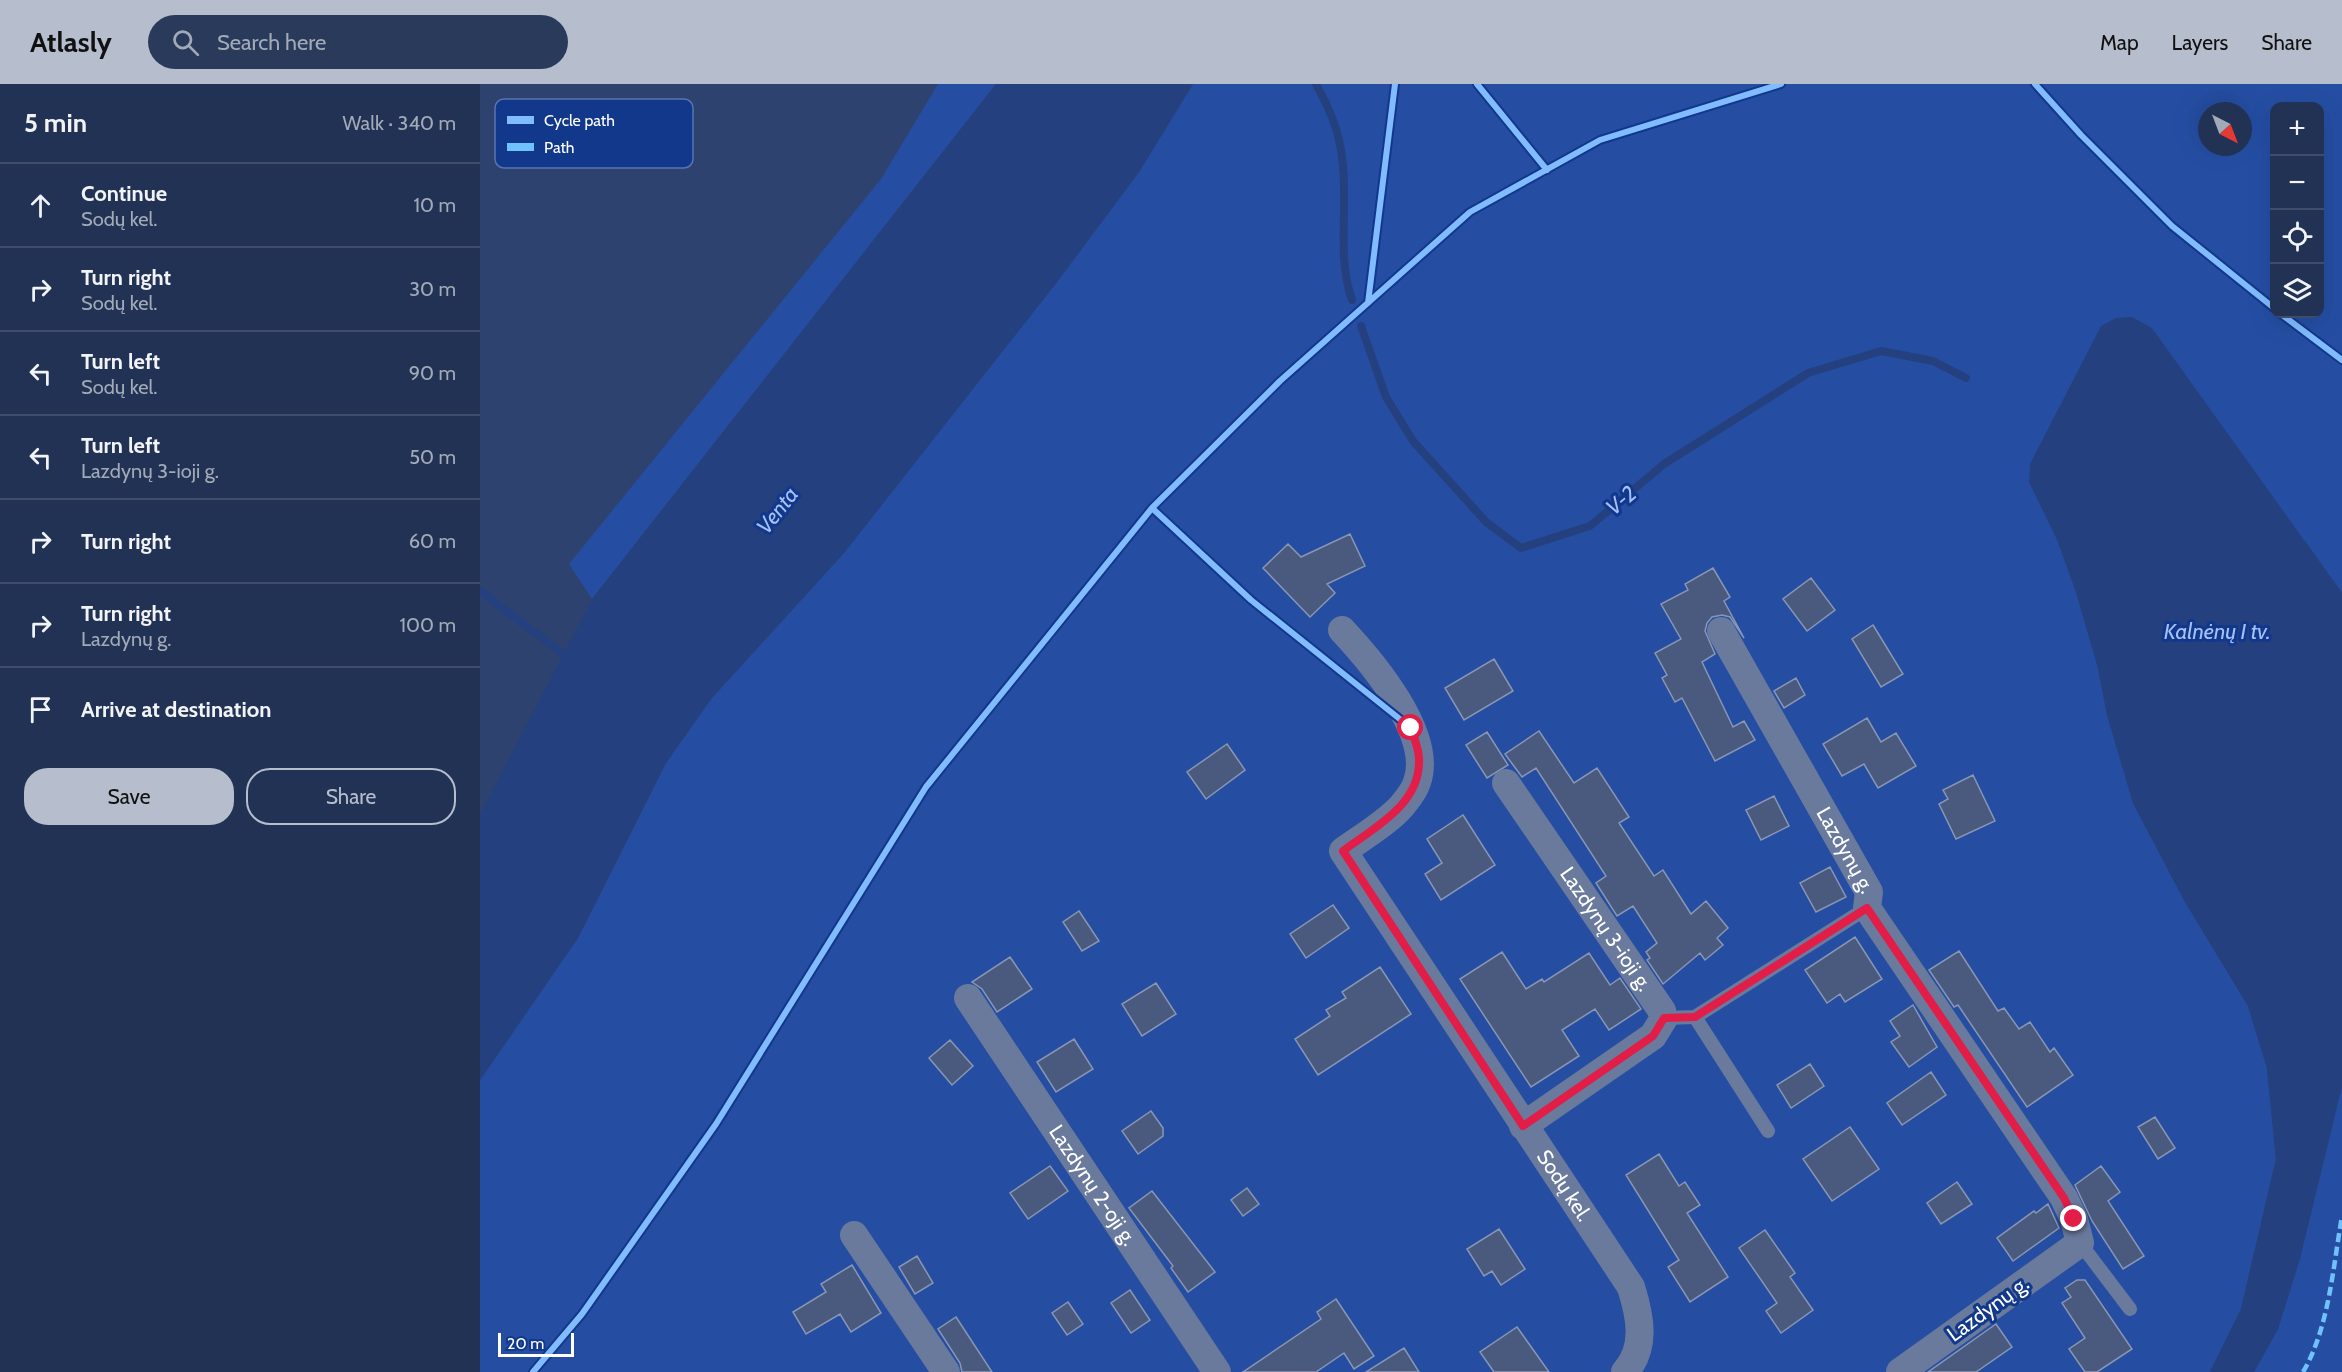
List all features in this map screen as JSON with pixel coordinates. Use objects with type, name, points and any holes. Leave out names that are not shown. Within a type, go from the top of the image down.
[{"type":"street","name":"Sodų kel.","points":[[1342,630],[1387,684],[1411,728],[1420,758],[1417,782],[1404,804],[1343,851],[1631,1287],[1640,1316],[1639,1342],[1635,1361],[1625,1372]]},
{"type":"street","name":"Lazdynų g.","points":[[1721,630],[1869,892],[1867,908],[2064,1198],[2074,1219],[2080,1243],[1900,1372]]},
{"type":"street","name":"Lazdynų 3-ioji g.","points":[[1506,783],[1662,1011],[1664,1018]]},
{"type":"street","name":"Lazdynų 2-oji g.","points":[[968,998],[1217,1372]]},
{"type":"street","points":[[1523,1126],[1653,1036],[1664,1018]]},
{"type":"street","points":[[854,1235],[946,1372]]},
{"type":"lane","points":[[1664,1018],[1695,1017],[1867,908]]},
{"type":"lane","points":[[1695,1017],[1768,1131]]},
{"type":"lane","points":[[2080,1243],[2130,1309]]},
{"type":"shaded area","points":[[938,84],[996,84],[592,599],[569,564],[881,179]]},
{"type":"shaded area","points":[[1193,84],[2342,84],[2342,593],[2305,541],[2058,542],[2076,592],[2098,668],[2107,715],[2133,803],[2185,902],[2248,1006],[2267,1068],[2276,1159],[2241,1309],[2210,1372],[480,1372],[480,1080],[578,938],[666,763],[711,699],[844,553],[1057,282],[1139,172]]},
{"type":"shaded area","points":[[2342,1086],[2342,1372],[2254,1372],[2278,1329],[2300,1258]]},
{"type":"water","name":"Venta","points":[[996,84],[1193,84],[1139,172],[1057,282],[844,553],[711,699],[666,763],[578,938],[480,1080],[480,814],[592,599]]},
{"type":"water","name":"Kalnėnų I tv.","points":[[2132,317],[2152,328],[2342,593],[2342,1086],[2300,1258],[2278,1329],[2254,1372],[2210,1372],[2241,1309],[2276,1159],[2267,1068],[2248,1006],[2185,902],[2133,803],[2107,715],[2098,668],[2076,592],[2058,542],[2029,482],[2030,464],[2101,326],[2116,318]]},
{"type":"building","points":[[1350,534],[1365,566],[1327,584],[1335,593],[1310,617],[1263,568],[1288,544],[1301,557]]},
{"type":"building","points":[[1713,568],[1730,597],[1724,601],[1744,638],[1730,617],[1722,615],[1712,617],[1705,631],[1715,654],[1702,662],[1733,727],[1744,721],[1755,740],[1715,761],[1682,698],[1675,702],[1662,678],[1667,675],[1655,653],[1681,639],[1661,604],[1688,590],[1685,584]]},
{"type":"building","points":[[1811,578],[1835,610],[1807,631],[1783,599]]},
{"type":"building","points":[[1873,625],[1903,674],[1881,687],[1852,639]]},
{"type":"building","points":[[1494,659],[1513,691],[1464,720],[1445,688]]},
{"type":"building","points":[[1796,678],[1805,695],[1784,708],[1774,691]]},
{"type":"building","points":[[1867,718],[1881,742],[1896,733],[1916,766],[1878,788],[1864,764],[1842,776],[1823,744]]},
{"type":"building","points":[[1539,731],[1574,783],[1597,768],[1629,817],[1619,823],[1654,876],[1663,870],[1691,914],[1706,901],[1728,928],[1717,938],[1723,945],[1705,960],[1700,953],[1663,984],[1647,960],[1650,958],[1646,952],[1657,943],[1633,906],[1617,916],[1596,883],[1606,876],[1536,768],[1522,777],[1505,754]]},
{"type":"building","points":[[1487,732],[1508,765],[1487,778],[1466,745]]},
{"type":"building","points":[[1227,744],[1245,770],[1206,799],[1187,772]]},
{"type":"building","points":[[1973,775],[1995,821],[1956,839],[1939,804],[1948,799],[1943,790]]},
{"type":"building","points":[[1774,796],[1789,826],[1761,840],[1746,810]]},
{"type":"building","points":[[1463,815],[1495,865],[1441,900],[1425,874],[1442,863],[1427,839]]},
{"type":"building","points":[[1830,867],[1846,897],[1816,912],[1800,883]]},
{"type":"building","points":[[1333,905],[1349,928],[1306,958],[1290,934]]},
{"type":"building","points":[[1079,911],[1099,941],[1082,951],[1063,922]]},
{"type":"building","points":[[1855,937],[1882,979],[1845,1002],[1840,994],[1827,1003],[1805,970]]},
{"type":"building","points":[[1959,951],[1998,1011],[2004,1008],[2019,1029],[2030,1022],[2050,1052],[2054,1048],[2073,1075],[2027,1107],[1958,1005],[1954,1007],[1929,970]]},
{"type":"building","points":[[1502,952],[1526,989],[1542,979],[1544,982],[1589,953],[1610,985],[1620,978],[1641,1009],[1609,1030],[1595,1009],[1562,1030],[1579,1056],[1531,1087],[1460,979]]},
{"type":"building","points":[[1010,957],[1032,989],[997,1012],[982,989],[972,982]]},
{"type":"building","points":[[1380,967],[1411,1014],[1318,1075],[1295,1039],[1330,1016],[1326,1010],[1346,998],[1342,992]]},
{"type":"building","points":[[1156,983],[1176,1014],[1142,1036],[1122,1004]]},
{"type":"building","points":[[1913,1005],[1937,1047],[1909,1067],[1891,1042],[1900,1036],[1890,1021]]},
{"type":"building","points":[[1074,1039],[1093,1069],[1056,1092],[1037,1062]]},
{"type":"building","points":[[950,1040],[973,1066],[952,1085],[929,1058]]},
{"type":"building","points":[[1810,1064],[1824,1086],[1791,1108],[1777,1085]]},
{"type":"building","points":[[1931,1072],[1946,1095],[1902,1125],[1887,1103]]},
{"type":"building","points":[[1151,1111],[1163,1128],[1163,1136],[1138,1154],[1122,1131]]},
{"type":"building","points":[[2155,1117],[2175,1148],[2158,1159],[2138,1127]]},
{"type":"building","points":[[1850,1127],[1879,1169],[1832,1201],[1803,1159]]},
{"type":"building","points":[[1659,1154],[1679,1186],[1685,1182],[1700,1205],[1687,1213],[1728,1277],[1690,1302],[1668,1267],[1679,1260],[1626,1175]]},
{"type":"building","points":[[1050,1166],[1068,1191],[1028,1219],[1010,1193]]},
{"type":"building","points":[[2101,1166],[2120,1192],[2108,1201],[2144,1256],[2123,1269],[2092,1221],[2075,1185]]},
{"type":"building","points":[[1957,1182],[1972,1204],[1941,1224],[1927,1203]]},
{"type":"building","points":[[1247,1188],[1259,1204],[1243,1216],[1231,1200]]},
{"type":"building","points":[[1152,1191],[1215,1272],[1188,1292],[1171,1268],[1173,1266],[1129,1208]]},
{"type":"building","points":[[2048,1204],[2059,1228],[2013,1261],[1997,1238],[2034,1211],[2036,1213]]},
{"type":"building","points":[[1499,1229],[1525,1269],[1501,1285],[1492,1271],[1484,1276],[1467,1249]]},
{"type":"building","points":[[1765,1230],[1795,1273],[1790,1277],[1813,1310],[1781,1333],[1766,1311],[1777,1303],[1739,1248]]},
{"type":"building","points":[[917,1256],[933,1283],[915,1294],[899,1267]]},
{"type":"building","points":[[852,1265],[881,1313],[851,1332],[840,1314],[806,1334],[793,1312],[826,1292],[821,1284]]},
{"type":"building","points":[[2077,1280],[2085,1280],[2132,1349],[2097,1372],[2085,1372],[2069,1349],[2085,1338],[2062,1303],[2071,1297],[2065,1288]]},
{"type":"building","points":[[1130,1290],[1150,1320],[1131,1333],[1111,1303]]},
{"type":"building","points":[[1336,1299],[1374,1356],[1354,1369],[1344,1353],[1316,1372],[1243,1372],[1321,1319],[1317,1312]]},
{"type":"building","points":[[1068,1302],[1083,1324],[1067,1335],[1052,1313]]},
{"type":"building","points":[[956,1317],[992,1372],[962,1372],[960,1363],[938,1329]]},
{"type":"building","points":[[1996,1324],[2012,1347],[1976,1372],[1928,1372]]},
{"type":"building","points":[[1517,1327],[1549,1372],[1494,1372],[1480,1352]]},
{"type":"building","points":[[1404,1348],[1419,1372],[1366,1372]]},
{"type":"waterway","name":"V-2","points":[[1316,84],[1333,119],[1341,147],[1344,175],[1345,265],[1352,300]]},
{"type":"waterway","name":"V-2","points":[[1361,326],[1386,397],[1413,441],[1486,522],[1521,548],[1590,526],[1664,464],[1808,373],[1881,351],[1933,361],[1966,378]]},
{"type":"waterway","points":[[480,591],[562,653],[571,656]]},
{"type":"marked path","points":[[2303,1372],[2312,1355],[2324,1317],[2342,1216]]},
{"type":"cycle path","points":[[1368,303],[1395,84]]},
{"type":"cycle path","points":[[1477,84],[1547,170]]},
{"type":"cycle path","points":[[1152,508],[1280,381],[1470,212],[1600,140],[1781,84]]},
{"type":"cycle path","points":[[2035,84],[2081,135],[2172,226],[2270,305]]},
{"type":"cycle path","points":[[2286,318],[2342,360]]},
{"type":"cycle path","points":[[533,1372],[582,1314],[716,1124],[926,787],[1152,508],[1251,600],[1411,728]]},
{"type":"route","points":[[1411,728],[1420,758],[1417,782],[1404,804],[1343,851],[1523,1126],[1653,1036],[1664,1018],[1695,1017],[1867,908],[2064,1198],[2074,1219]]}]
